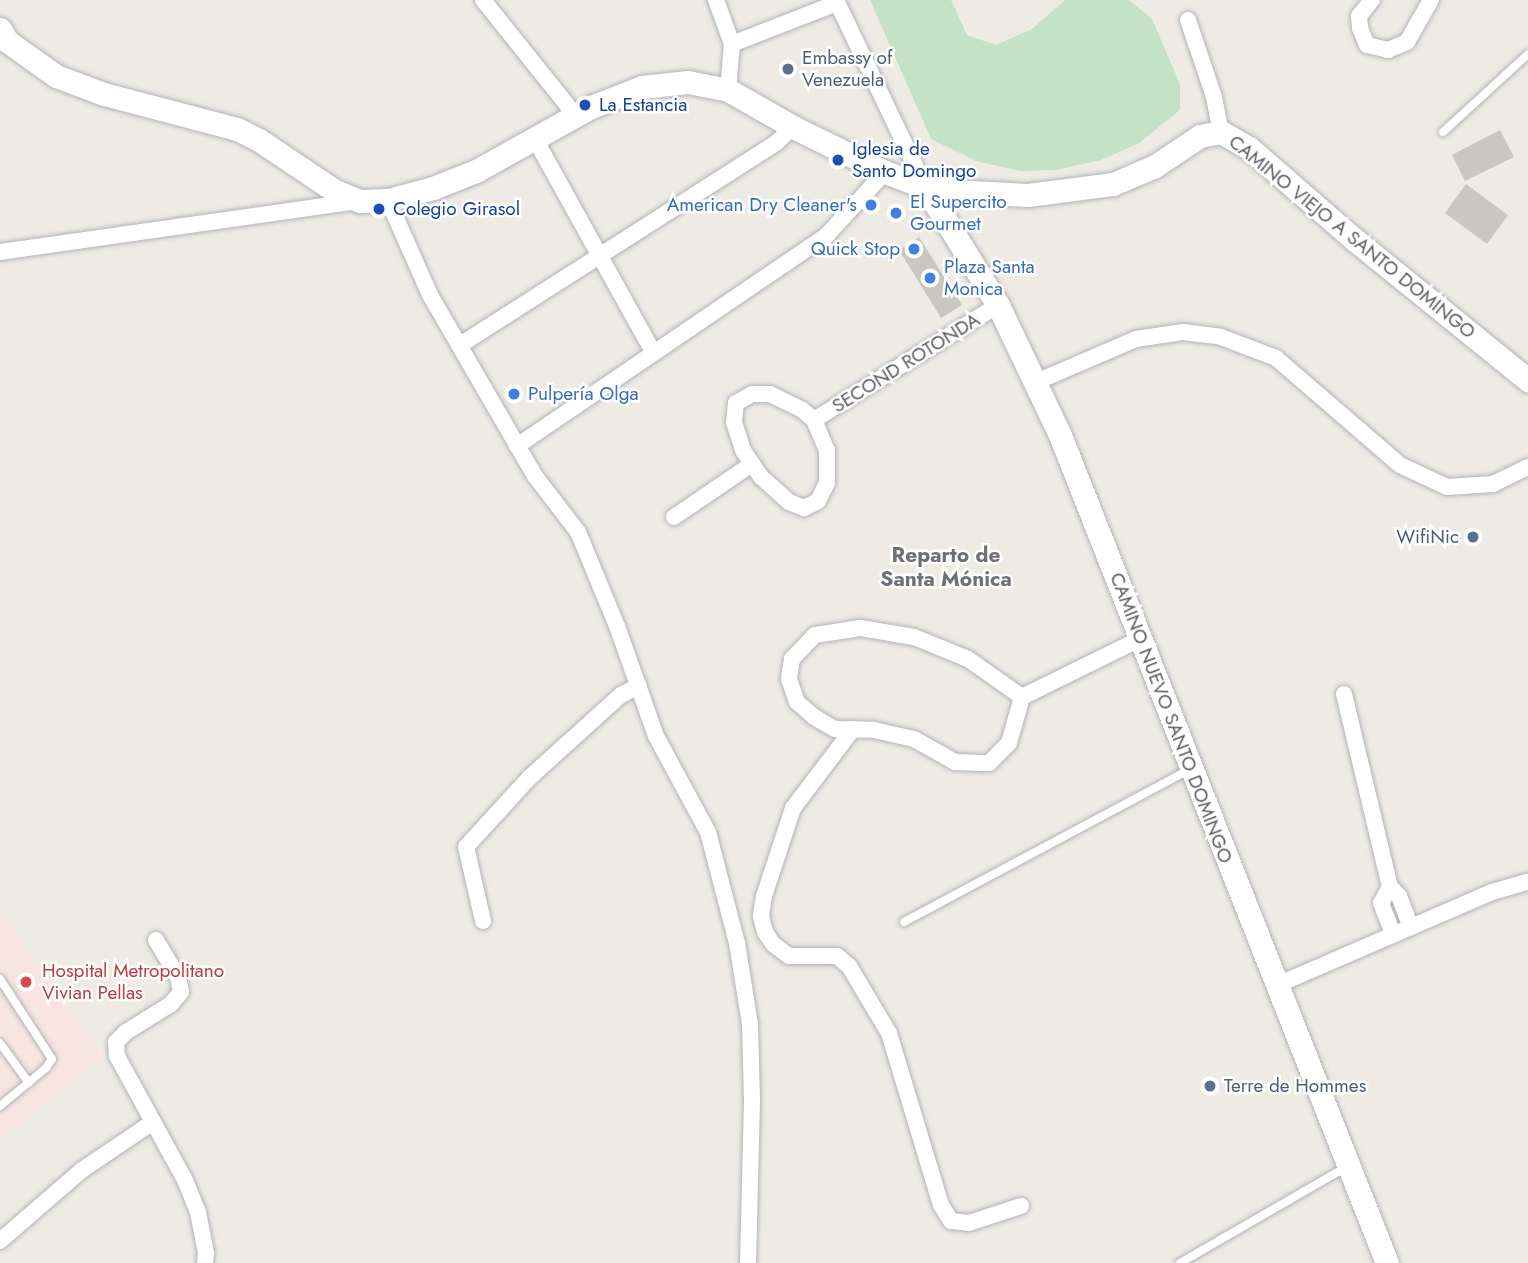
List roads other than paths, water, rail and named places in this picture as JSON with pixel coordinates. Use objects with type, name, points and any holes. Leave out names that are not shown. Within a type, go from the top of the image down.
[{"type":"street","points":[[483,0],[576,116]]},
{"type":"street","points":[[716,0],[732,44],[728,90]]},
{"type":"street","points":[[1372,0],[1359,16],[1360,28],[1367,45],[1388,50],[1407,42],[1431,0]]},
{"type":"street","points":[[732,44],[836,1],[925,187]]},
{"type":"street","points":[[1188,20],[1222,132]]},
{"type":"street","points":[[0,29],[7,41],[56,76],[104,94],[237,129],[259,139],[335,191],[360,201]]},
{"type":"street","name":"CAMINO VIEJO A SANTO DOMINGO","points":[[360,201],[387,200],[433,188],[475,171],[576,116],[642,87],[688,82],[728,90],[793,127],[885,172],[925,187],[1028,195],[1091,189],[1138,175],[1200,136],[1222,132],[1249,148],[1355,240],[1528,380]]},
{"type":"street","points":[[460,345],[777,142],[793,127]]},
{"type":"street","points":[[535,139],[653,352]]},
{"type":"street","points":[[517,446],[827,235],[885,172]]},
{"type":"street","name":"CAMINO NUEVO SANTO DOMINGO","points":[[925,187],[998,305],[1036,382],[1387,1263]]},
{"type":"street","points":[[387,200],[430,295],[535,476],[578,532],[656,736],[708,832],[737,943],[750,1037],[752,1100],[748,1263]]},
{"type":"street","points":[[0,252],[360,201]]},
{"type":"street","name":"SECOND ROTONDA","points":[[814,421],[998,305]]},
{"type":"street","points":[[1036,382],[1136,339],[1183,332],[1222,337],[1276,358],[1399,465],[1447,487],[1493,484],[1528,467]]},
{"type":"street","name":"SECOND ROTONDA","points":[[752,394],[770,394],[801,409],[814,421],[827,450],[827,483],[818,501],[804,508],[789,502],[761,477],[752,464],[743,450],[734,422],[736,403],[752,394]]},
{"type":"street","points":[[674,517],[752,464]]},
{"type":"street","points":[[1022,697],[968,659],[914,637],[860,628],[815,635],[792,659],[789,679],[797,702],[814,717],[835,729],[853,729],[914,739],[955,762],[989,763],[1009,743],[1022,697],[1140,639]]},
{"type":"street","points":[[483,921],[466,847],[529,778],[621,695],[639,686]]},
{"type":"street","points":[[1344,694],[1390,887],[1399,896],[1411,927]]},
{"type":"street","points":[[853,729],[793,807],[764,896],[761,916],[765,932],[773,944],[789,956],[836,956],[855,976],[889,1033],[941,1205],[951,1221],[969,1223],[1021,1206]]},
{"type":"street","points":[[1277,985],[1492,892],[1528,882]]},
{"type":"street","points":[[1390,887],[1381,903],[1393,935]]},
{"type":"street","points":[[156,940],[177,977],[181,992],[170,1004],[126,1032],[116,1042],[117,1056],[185,1180],[198,1212],[206,1253],[205,1263]]},
{"type":"street","points":[[0,1241],[82,1170],[153,1122]]},
{"type":"lane","points":[[1443,132],[1528,54]]},
{"type":"lane","points":[[904,922],[1191,769]]},
{"type":"lane","points":[[0,979],[48,1048],[52,1059],[46,1069],[0,1106]]},
{"type":"lane","points":[[0,1043],[29,1083]]},
{"type":"lane","points":[[1180,1263],[1348,1166]]},
{"type":"place","name":"Embassy of Venezuela","points":[[788,69]]},
{"type":"place","name":"La Estancia","points":[[585,105]]},
{"type":"place","name":"Iglesia de Santo Domingo","points":[[838,160]]},
{"type":"place","name":"American Dry Cleaner's","points":[[871,205]]},
{"type":"place","name":"Colegio Girasol","points":[[379,209]]},
{"type":"place","name":"El Supercito Gourmet","points":[[896,213]]},
{"type":"place","name":"Quick Stop","points":[[914,249]]},
{"type":"place","name":"Plaza Santa Monica","points":[[930,278]]},
{"type":"place","name":"Pulpería Olga","points":[[514,394]]},
{"type":"place","name":"WifiNic","points":[[1473,537]]},
{"type":"place","name":"Hospital Metropolitano Vivian Pellas","points":[[26,982]]},
{"type":"place","name":"Terre de Hommes","points":[[1210,1086]]},
{"type":"district","name":"Reparto de Santa Mónica","points":[[946,567]]}]
